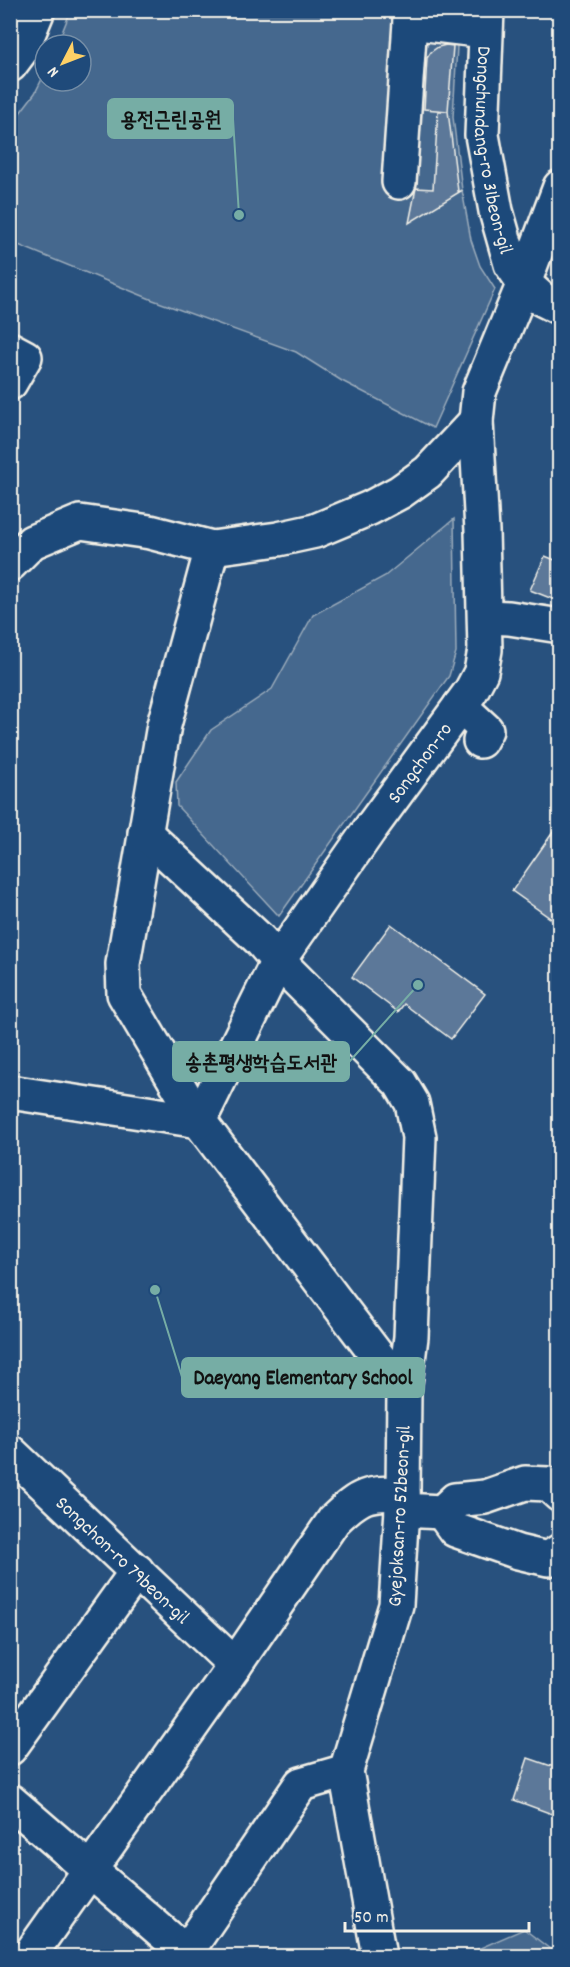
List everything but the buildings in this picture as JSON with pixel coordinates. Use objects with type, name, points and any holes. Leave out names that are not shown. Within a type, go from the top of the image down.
[{"type":"street","points":[[10,65],[22,49],[38,10]]},
{"type":"street","points":[[399,182],[410,16],[486,21]]},
{"type":"street","name":"Dongchundang-ro 31beon-gil","points":[[486,21],[482,135],[496,212],[511,264],[524,282],[542,299],[560,308]]},
{"type":"street","name":"Songchon-ro","points":[[199,1121],[278,961],[460,706],[481,672],[485,650],[476,421],[479,392],[560,187]]},
{"type":"street","points":[[10,349],[25,357],[10,383]]},
{"type":"street","points":[[10,564],[32,542],[80,522],[150,532],[212,548],[278,539],[315,531],[370,508],[400,492],[428,472],[476,421]]},
{"type":"street","points":[[212,548],[164,725],[123,964],[124,994],[199,1121],[404,1391]]},
{"type":"street","points":[[484,617],[509,618],[560,626]]},
{"type":"street","points":[[460,706],[486,730],[480,741]]},
{"type":"street","name":"Gyejoksan-ro 52beon-gil","points":[[145,833],[260,940],[278,961],[400,1083],[412,1103],[419,1137],[411,1337],[404,1391],[403,1502],[396,1605],[346,1771],[379,1956]]},
{"type":"street","points":[[10,1092],[199,1121]]},
{"type":"street","name":"Songchon-ro 79beon-gil","points":[[10,1452],[235,1665]]},
{"type":"street","points":[[442,1512],[454,1500],[485,1497],[525,1483],[548,1484],[560,1495]]},
{"type":"street","points":[[29,1956],[235,1665],[334,1520],[350,1505],[372,1493],[442,1512],[455,1530],[518,1552],[548,1559],[560,1551]]},
{"type":"street","points":[[10,1748],[138,1571]]},
{"type":"street","points":[[10,1801],[188,1955],[301,1784],[346,1771]]},
{"type":"street","points":[[10,1951],[18,1956]]},
{"type":"shaded area","points":[[62,11],[459,11],[453,117],[462,190],[471,240],[480,266],[495,289],[433,428],[342,381],[296,352],[153,300],[11,242],[10,126],[35,93],[93,93],[93,33],[62,33],[69,15]]},
{"type":"shaded area","points":[[454,519],[456,652],[449,676],[279,916],[177,806],[176,782],[211,730],[272,689],[313,615],[385,576]]},
{"type":"shaded area","points":[[524,1929],[559,1956],[462,1956]]},
{"type":"place","name":"용전근린공원","points":[[239,215]]},
{"type":"place","name":"송촌평생학습도서관","points":[[418,985]]},
{"type":"place","name":"Daeyang Elementary School","points":[[155,1290]]}]
